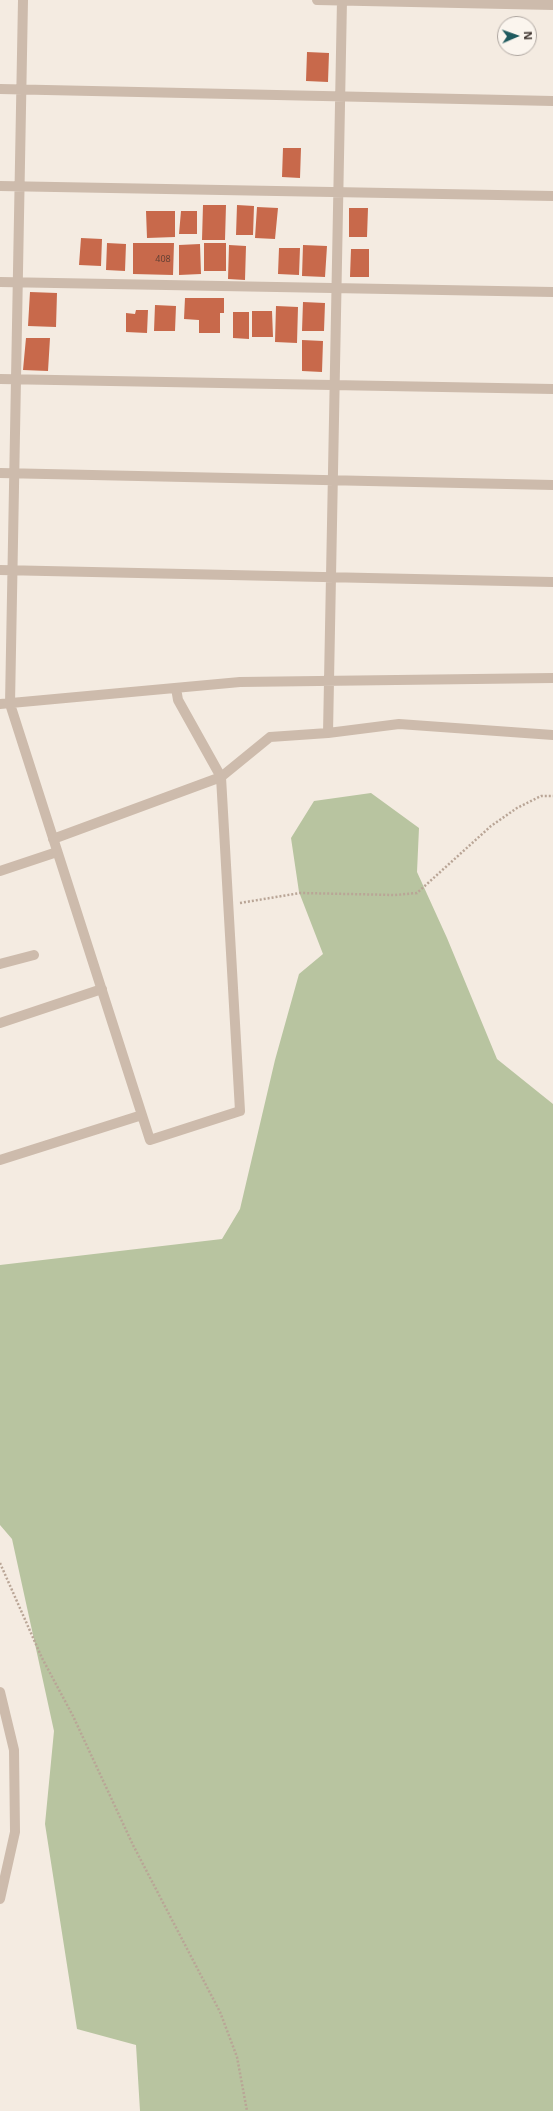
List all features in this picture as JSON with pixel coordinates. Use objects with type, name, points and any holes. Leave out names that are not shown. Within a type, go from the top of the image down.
[{"type":"street","points":[[23,0],[12,570],[5,704],[53,839],[150,1140],[240,1111],[221,777],[178,700],[176,688]]},
{"type":"street","points":[[317,0],[553,5]]},
{"type":"street","points":[[328,733],[342,0]]},
{"type":"street","points":[[0,89],[553,101]]},
{"type":"street","points":[[0,186],[553,196]]},
{"type":"street","points":[[0,282],[553,292]]},
{"type":"street","points":[[0,379],[553,389]]},
{"type":"street","points":[[0,473],[553,485]]},
{"type":"street","points":[[0,570],[332,576],[553,582]]},
{"type":"street","points":[[5,704],[240,682],[553,678]]},
{"type":"street","points":[[53,839],[221,777],[270,737],[328,733],[400,724],[553,735]]},
{"type":"street","points":[[0,871],[57,852]]},
{"type":"street","points":[[0,964],[34,955]]},
{"type":"street","points":[[0,1023],[102,989]]},
{"type":"street","points":[[0,1160],[142,1114]]},
{"type":"street","points":[[0,1692],[14,1750],[15,1832],[0,1899]]},
{"type":"path","points":[[229,904],[300,893],[395,895],[417,893],[491,826],[517,808],[541,796],[553,796]]},
{"type":"path","points":[[0,1563],[42,1658],[73,1716],[133,1845],[220,2012],[237,2057],[247,2111]]},
{"type":"green space","points":[[371,793],[419,828],[417,872],[447,938],[497,1059],[553,1104],[553,2111],[140,2111],[136,2045],[77,2029],[45,1824],[54,1731],[12,1539],[0,1525],[0,1265],[222,1239],[240,1209],[275,1060],[299,974],[323,954],[299,892],[291,838],[314,801]]},
{"type":"building","points":[[307,52],[329,53],[328,82],[306,81]]},
{"type":"building","points":[[283,148],[301,148],[300,178],[282,177]]},
{"type":"building","points":[[203,205],[226,205],[225,240],[202,240]]},
{"type":"building","points":[[237,205],[254,206],[253,235],[236,235]]},
{"type":"building","points":[[257,207],[278,208],[275,239],[255,238]]},
{"type":"building","points":[[349,208],[368,208],[367,237],[349,237]]},
{"type":"building","points":[[146,211],[175,211],[175,237],[147,238]]},
{"type":"building","points":[[181,211],[197,211],[197,234],[179,234]]},
{"type":"building","points":[[81,238],[102,239],[101,266],[79,265]]},
{"type":"building","points":[[107,243],[126,244],[125,271],[106,270]]},
{"type":"building","points":[[133,243],[174,243],[173,275],[133,274]]},
{"type":"building","points":[[204,243],[226,243],[226,271],[204,271]]},
{"type":"building","points":[[200,244],[201,274],[179,275],[179,245]]},
{"type":"building","points":[[229,245],[246,246],[245,280],[228,279]]},
{"type":"building","points":[[303,245],[327,246],[325,277],[302,276]]},
{"type":"building","points":[[279,248],[300,248],[299,275],[278,274]]},
{"type":"building","points":[[351,249],[369,249],[369,277],[350,277]]},
{"type":"building","points":[[30,292],[57,293],[56,327],[28,326]]},
{"type":"building","points":[[185,298],[224,298],[224,313],[220,313],[220,333],[199,333],[199,320],[184,319]]},
{"type":"building","points":[[303,302],[325,303],[324,331],[302,331]]},
{"type":"building","points":[[155,305],[176,306],[175,331],[154,331]]},
{"type":"building","points":[[276,306],[298,307],[297,343],[275,342]]},
{"type":"building","points":[[136,310],[148,310],[147,333],[126,332],[126,313],[135,314]]},
{"type":"building","points":[[252,311],[272,311],[273,337],[252,337]]},
{"type":"building","points":[[233,312],[249,312],[249,339],[233,338]]},
{"type":"building","points":[[26,338],[50,338],[48,371],[23,370]]},
{"type":"building","points":[[302,340],[323,341],[322,372],[302,371]]}]
